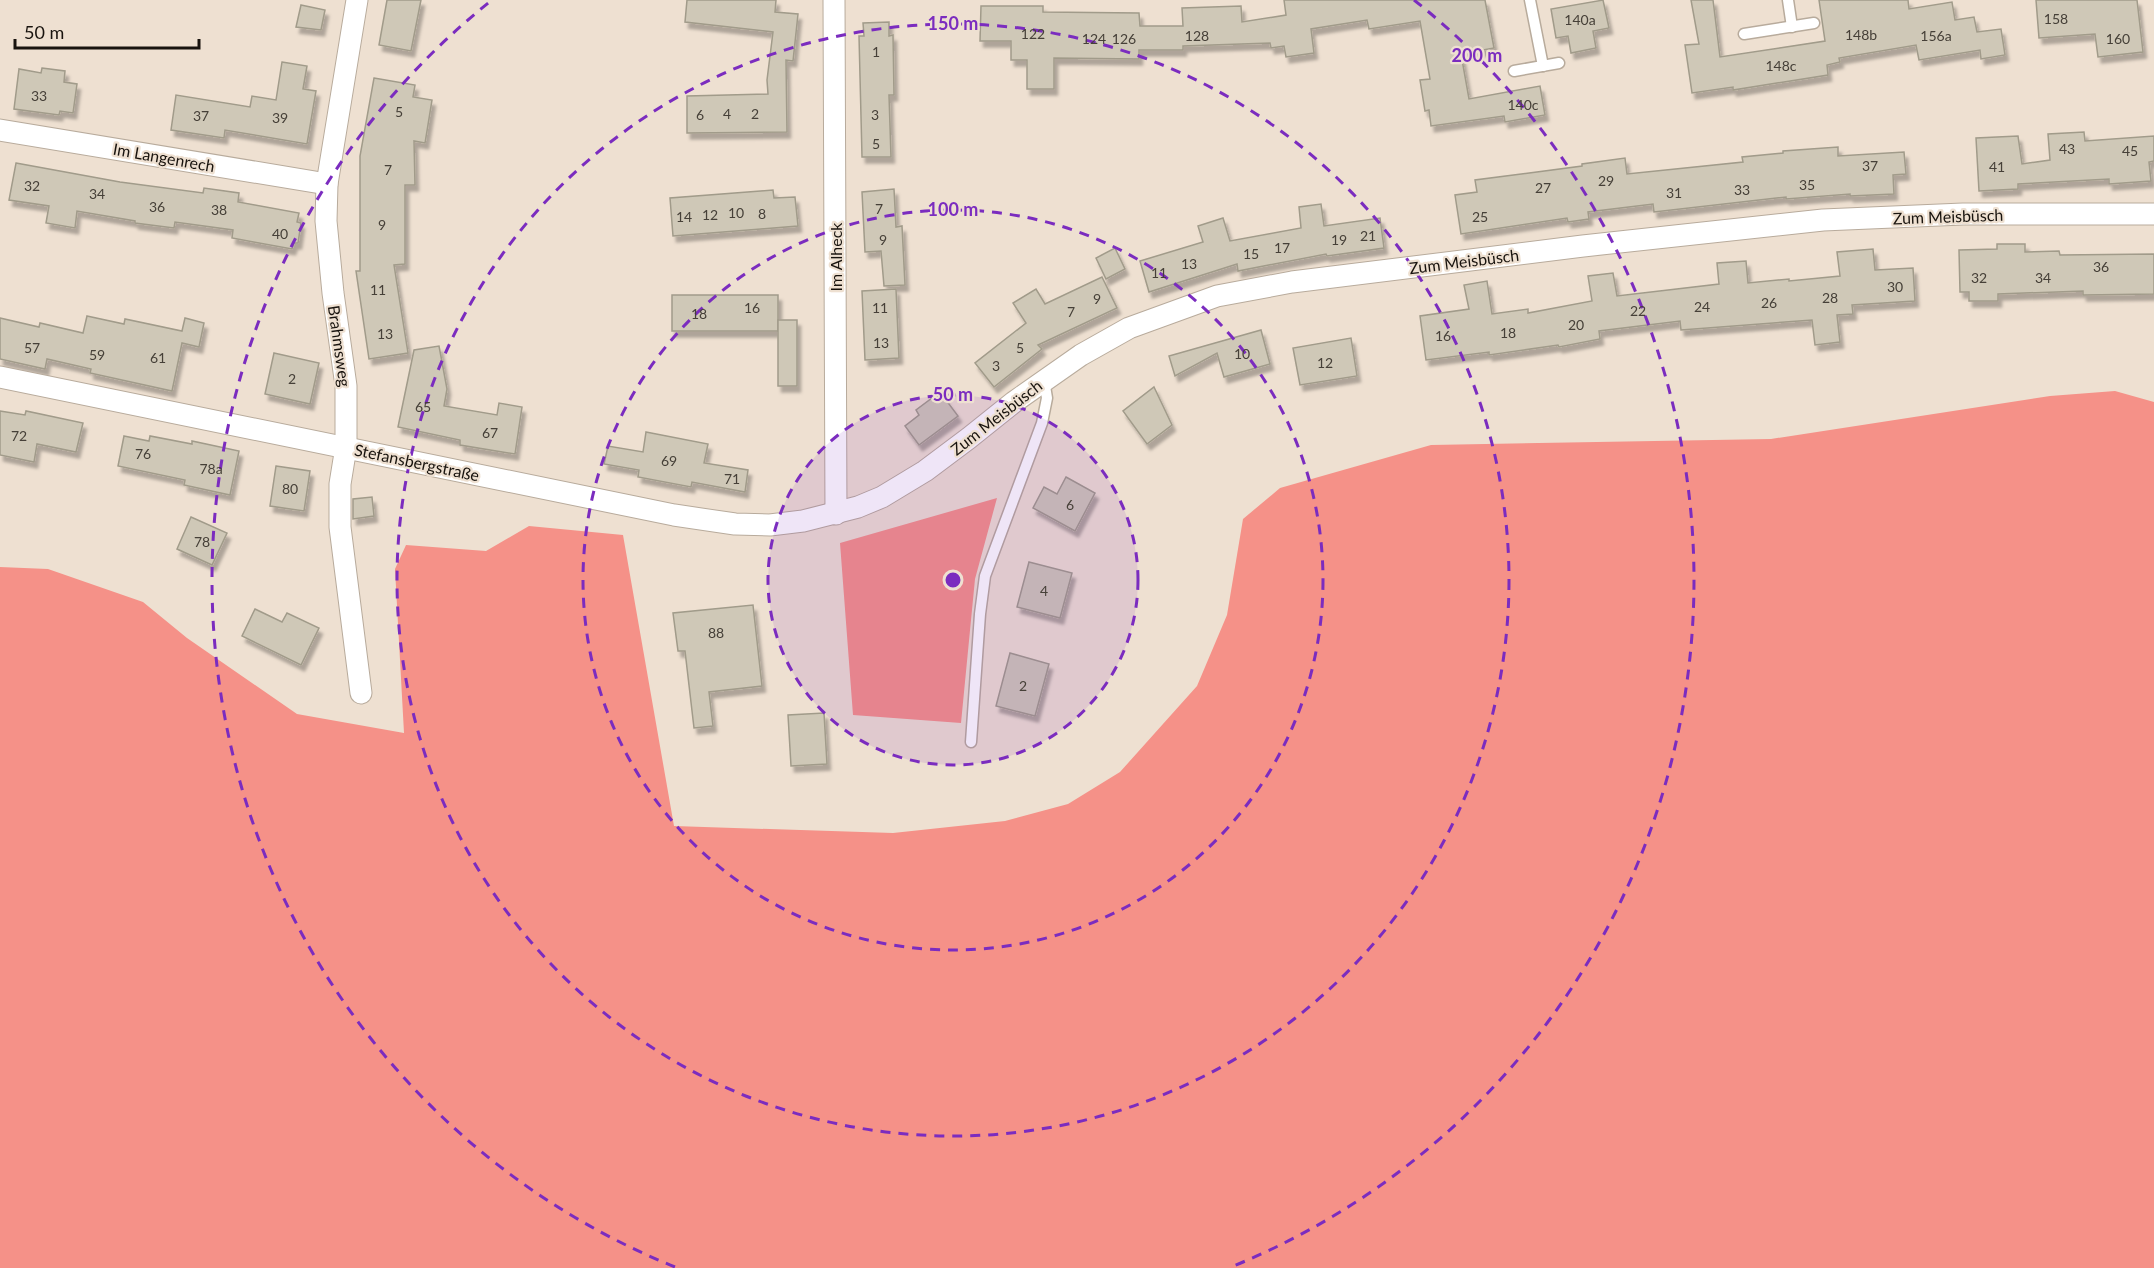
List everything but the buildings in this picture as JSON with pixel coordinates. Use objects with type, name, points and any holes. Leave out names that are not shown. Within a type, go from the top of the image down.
[{"type":"street","name":"Brahmsweg","points":[[357,0],[327,184],[326,221],[346,386],[346,447],[340,484],[340,527],[362,693]]},
{"type":"street","name":"Im Alheck","points":[[834,0],[836,514]]},
{"type":"street","name":"Im Langenrech","points":[[0,130],[327,184]]},
{"type":"street","name":"Zum Meisbüsch","points":[[836,514],[882,497],[925,471],[1043,380],[1100,344],[1129,328],[1216,296],[1292,282],[1583,246],[1823,220],[1963,214],[2154,214]]},
{"type":"street","name":"Stefansbergstraße","points":[[0,377],[674,515],[735,524],[770,525],[836,514]]},
{"type":"lane","points":[[1530,0],[1542,66]]},
{"type":"lane","points":[[1788,0],[1792,27]]},
{"type":"lane","points":[[1744,34],[1814,23]]},
{"type":"lane","points":[[1514,71],[1559,63]]},
{"type":"lane","points":[[971,742],[985,576],[1042,423],[1047,398],[1043,380]]},
{"type":"shaded area","points":[[2115,391],[2154,402],[2154,1268],[0,1268],[0,567],[48,569],[143,602],[187,638],[297,714],[404,733],[395,569],[406,545],[486,551],[529,526],[623,535],[674,826],[893,833],[1005,821],[1068,804],[1120,772],[1197,686],[1227,615],[1243,519],[1280,488],[1431,445],[1771,439],[2050,396]]},
{"type":"shaded area","points":[[997,498],[975,579],[961,723],[853,715],[840,543]]}]
